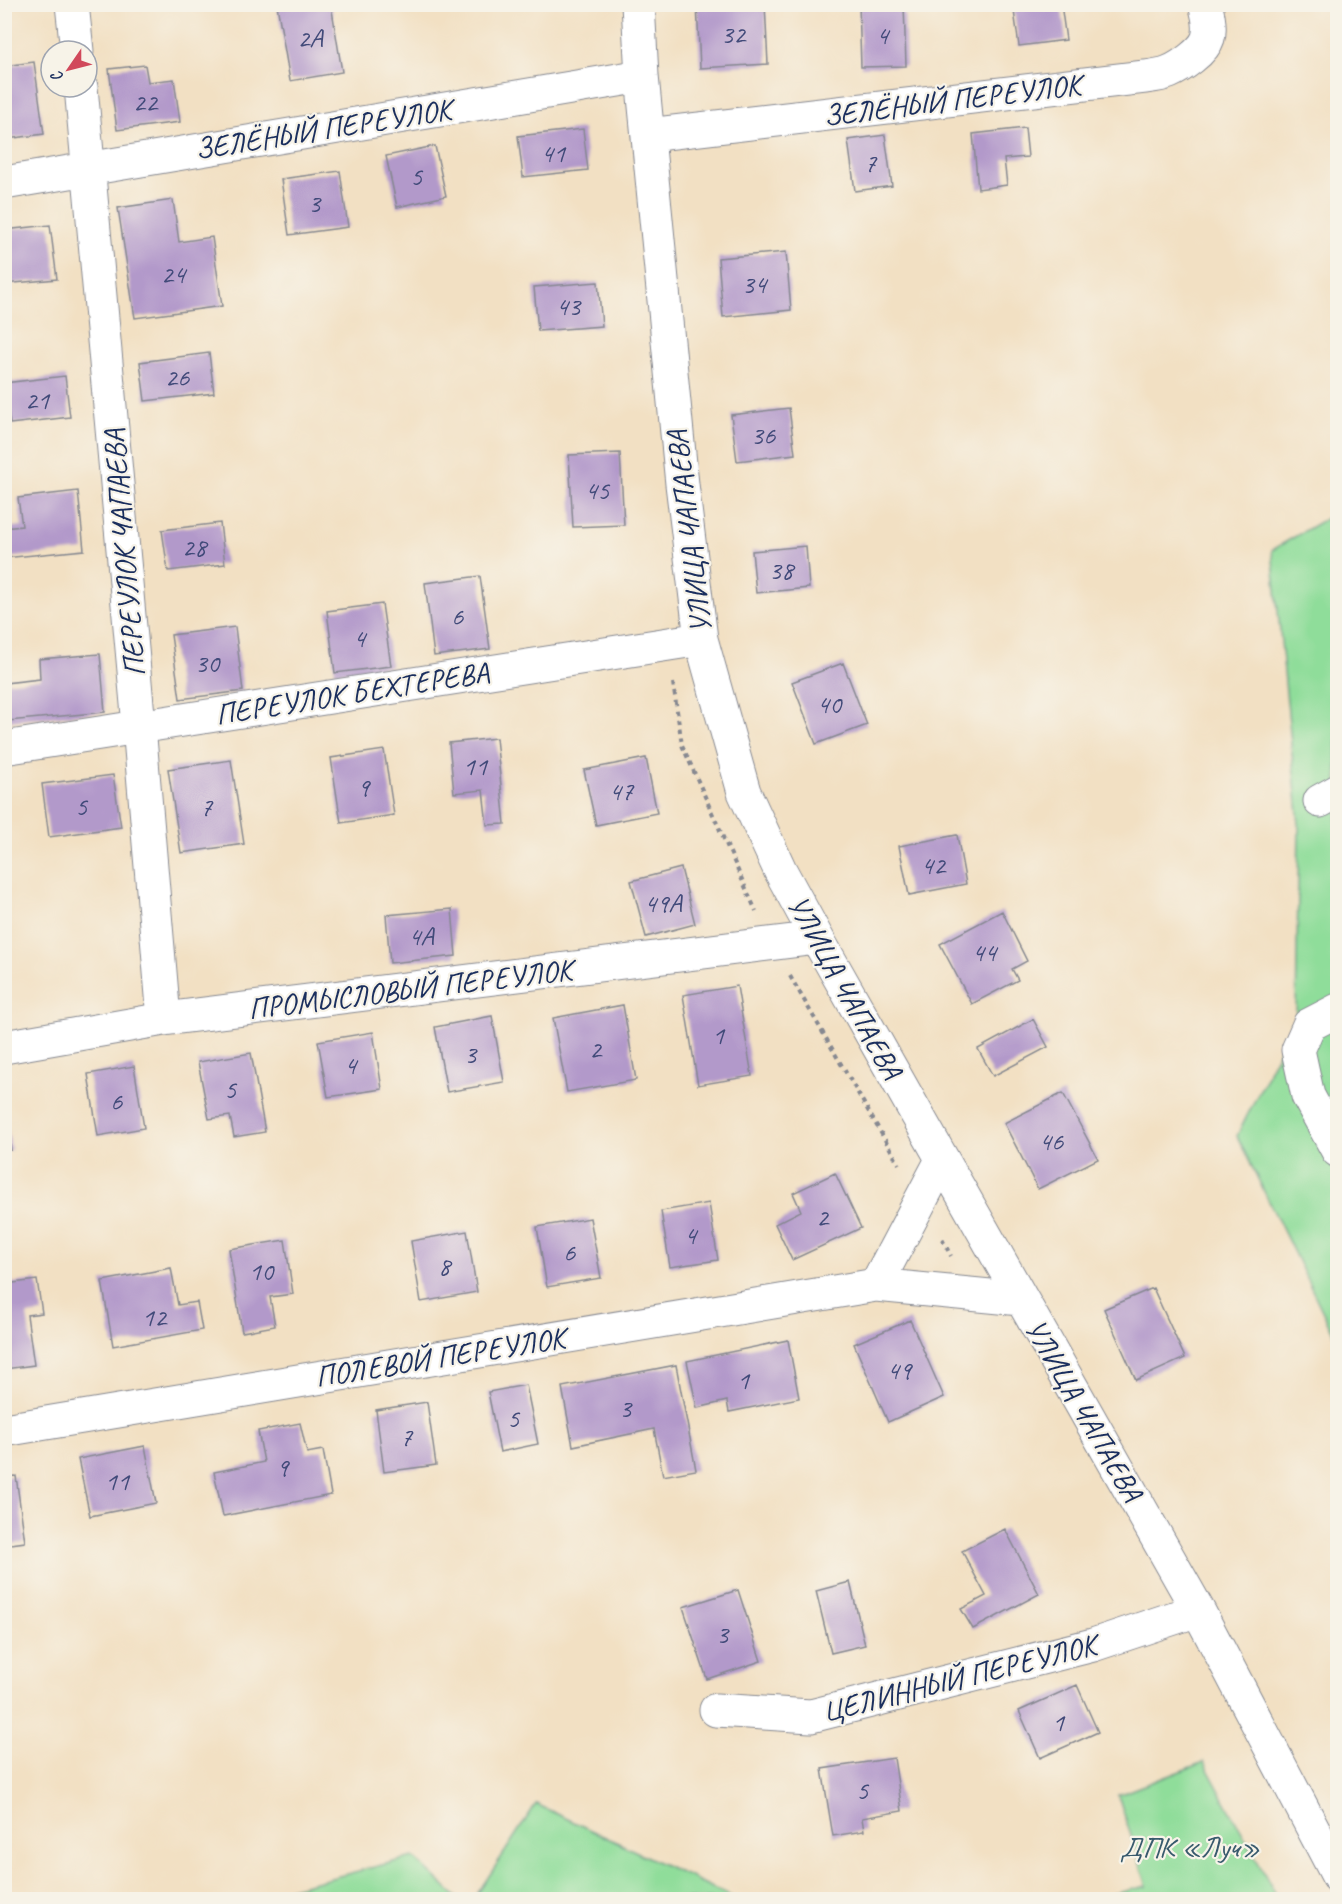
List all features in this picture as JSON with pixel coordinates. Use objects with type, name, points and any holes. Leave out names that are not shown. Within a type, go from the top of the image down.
[{"type":"street","points":[[72,4],[76,39]]},
{"type":"street","name":"УЛИЦА ЧАПАЕВА","points":[[638,4],[642,76],[682,484],[700,639],[744,792],[780,870],[817,938],[1198,1610],[1338,1876]]},
{"type":"street","name":"ЗЕЛЁНЫЙ ПЕРЕУЛОК","points":[[648,135],[1145,77],[1168,72],[1186,62],[1201,49],[1208,38],[1208,15],[1205,4]]},
{"type":"street","name":"ЗЕЛЁНЫЙ ПЕРЕУЛОК","points":[[4,183],[642,76]]},
{"type":"street","name":"ПЕРЕУЛОК ЧАПАЕВА","points":[[82,99],[164,1019]]},
{"type":"street","name":"ПЕРЕУЛОК БЕХТЕРЕВА","points":[[4,748],[700,639]]},
{"type":"street","name":"ПРОМЫСЛОВЫЙ ПЕРЕУЛОК","points":[[4,1047],[164,1019],[817,938]]},
{"type":"street","points":[[1338,1010],[1309,1025],[1298,1050],[1308,1096],[1338,1151]]},
{"type":"street","points":[[876,1285],[942,1160]]},
{"type":"street","name":"ПОЛЕВОЙ ПЕРЕУЛОК","points":[[4,1430],[876,1285],[1021,1299]]},
{"type":"street","name":"ЦЕЛИННЫЙ ПЕРЕУЛОК","points":[[716,1710],[812,1716],[1093,1645],[1198,1610]]},
{"type":"green space","points":[[1337,512],[1337,1341],[1237,1136],[1296,1017],[1299,824],[1272,550]]},
{"type":"green space","name":"ДПК «Луч»","points":[[1204,1762],[1278,1899],[1092,1899],[1147,1886],[1118,1795]]},
{"type":"green space","points":[[536,1804],[736,1899],[474,1899]]},
{"type":"green space","points":[[413,1857],[458,1899],[249,1899]]},
{"type":"building","points":[[331,4],[342,72],[290,81],[277,5]]},
{"type":"building","points":[[697,4],[765,4],[768,64],[700,68]]},
{"type":"building","points":[[859,4],[904,4],[906,66],[861,67]]},
{"type":"building","points":[[1013,4],[1061,4],[1066,40],[1019,46]]},
{"type":"building","points":[[34,62],[44,134],[7,139],[4,116],[4,66]]},
{"type":"building","points":[[145,65],[148,82],[174,79],[180,122],[117,130],[109,69]]},
{"type":"building","points":[[1025,128],[1028,157],[1004,159],[1007,185],[978,189],[973,134]]},
{"type":"building","points":[[583,129],[588,170],[523,177],[518,136]]},
{"type":"building","points":[[885,135],[892,186],[855,191],[848,140]]},
{"type":"building","points":[[435,146],[446,196],[397,207],[386,156]]},
{"type":"building","points":[[340,171],[348,227],[289,235],[281,179]]},
{"type":"building","points":[[173,200],[179,242],[212,237],[222,306],[135,318],[118,208]]},
{"type":"building","points":[[50,225],[57,279],[4,284],[4,230]]},
{"type":"building","points":[[786,252],[791,310],[723,317],[718,258]]},
{"type":"building","points":[[598,282],[602,326],[538,331],[534,287]]},
{"type":"building","points":[[209,353],[214,393],[145,401],[140,362]]},
{"type":"building","points":[[65,376],[70,417],[10,424],[4,383]]},
{"type":"building","points":[[789,408],[795,454],[737,461],[731,415]]},
{"type":"building","points":[[620,453],[624,525],[573,527],[569,455]]},
{"type":"building","points":[[78,491],[84,550],[4,558],[4,528],[22,526],[18,498]]},
{"type":"building","points":[[220,523],[225,564],[168,571],[162,530]]},
{"type":"building","points":[[806,546],[809,588],[756,593],[752,551]]},
{"type":"building","points":[[480,576],[490,649],[434,656],[425,583]]},
{"type":"building","points":[[382,604],[391,666],[335,673],[327,611]]},
{"type":"building","points":[[235,627],[243,691],[180,699],[171,635]]},
{"type":"building","points":[[100,654],[105,712],[8,721],[5,683],[40,679],[39,659]]},
{"type":"building","points":[[843,663],[867,725],[816,744],[792,682]]},
{"type":"building","points":[[496,738],[505,824],[487,825],[483,790],[454,793],[449,743]]},
{"type":"building","points":[[384,750],[394,815],[341,823],[331,758]]},
{"type":"building","points":[[646,758],[657,813],[596,825],[584,770]]},
{"type":"building","points":[[231,760],[244,844],[181,853],[168,769]]},
{"type":"building","points":[[113,775],[121,827],[49,837],[42,784]]},
{"type":"building","points":[[957,835],[966,884],[909,895],[899,846]]},
{"type":"building","points":[[681,868],[695,924],[646,937],[631,881]]},
{"type":"building","points":[[452,909],[456,956],[390,963],[386,915]]},
{"type":"building","points":[[1002,911],[1027,961],[1012,969],[1018,980],[972,1004],[940,944]]},
{"type":"building","points":[[737,986],[752,1076],[698,1085],[683,995]]},
{"type":"building","points":[[623,1005],[636,1080],[567,1092],[553,1018]]},
{"type":"building","points":[[492,1016],[504,1082],[447,1092],[435,1027]]},
{"type":"building","points":[[1033,1019],[1048,1047],[993,1076],[978,1049]]},
{"type":"building","points":[[373,1032],[382,1089],[328,1097],[318,1041]]},
{"type":"building","points":[[251,1053],[265,1132],[234,1137],[230,1116],[209,1119],[198,1062]]},
{"type":"building","points":[[134,1066],[144,1128],[98,1136],[88,1074]]},
{"type":"building","points":[[1063,1093],[1098,1159],[1038,1189],[1004,1123]]},
{"type":"building","points":[[6,1119],[11,1150],[4,1151],[4,1120]]},
{"type":"building","points":[[835,1173],[861,1228],[792,1260],[775,1224],[801,1211],[793,1193]]},
{"type":"building","points":[[709,1203],[718,1260],[670,1267],[661,1211]]},
{"type":"building","points":[[590,1218],[601,1278],[547,1287],[537,1227]]},
{"type":"building","points":[[467,1231],[477,1292],[421,1302],[411,1241]]},
{"type":"building","points":[[285,1240],[293,1294],[270,1297],[275,1326],[242,1332],[229,1249]]},
{"type":"building","points":[[171,1268],[178,1305],[197,1302],[202,1330],[113,1346],[102,1281]]},
{"type":"building","points":[[37,1280],[42,1313],[27,1315],[34,1365],[5,1369],[5,1284]]},
{"type":"building","points":[[1153,1288],[1185,1358],[1136,1380],[1104,1309]]},
{"type":"building","points":[[910,1320],[944,1397],[888,1422],[854,1344]]},
{"type":"building","points":[[788,1340],[799,1398],[729,1412],[727,1401],[697,1408],[687,1361]]},
{"type":"building","points":[[676,1365],[696,1470],[663,1476],[654,1429],[573,1446],[562,1387]]},
{"type":"building","points":[[526,1385],[538,1444],[500,1452],[488,1392]]},
{"type":"building","points":[[427,1402],[436,1465],[384,1472],[376,1410]]},
{"type":"building","points":[[300,1423],[307,1453],[323,1450],[331,1495],[223,1516],[214,1472],[264,1462],[258,1431]]},
{"type":"building","points":[[145,1446],[156,1503],[90,1516],[78,1459]]},
{"type":"building","points":[[16,1476],[25,1542],[4,1545],[4,1477]]},
{"type":"building","points":[[1005,1529],[1039,1594],[973,1629],[961,1609],[986,1596],[962,1551]]},
{"type":"building","points":[[850,1582],[865,1645],[831,1653],[816,1591]]},
{"type":"building","points":[[738,1590],[761,1661],[707,1679],[683,1607]]},
{"type":"building","points":[[1077,1685],[1098,1732],[1040,1758],[1019,1711]]},
{"type":"building","points":[[894,1758],[902,1811],[862,1818],[864,1831],[833,1836],[822,1769]]}]
